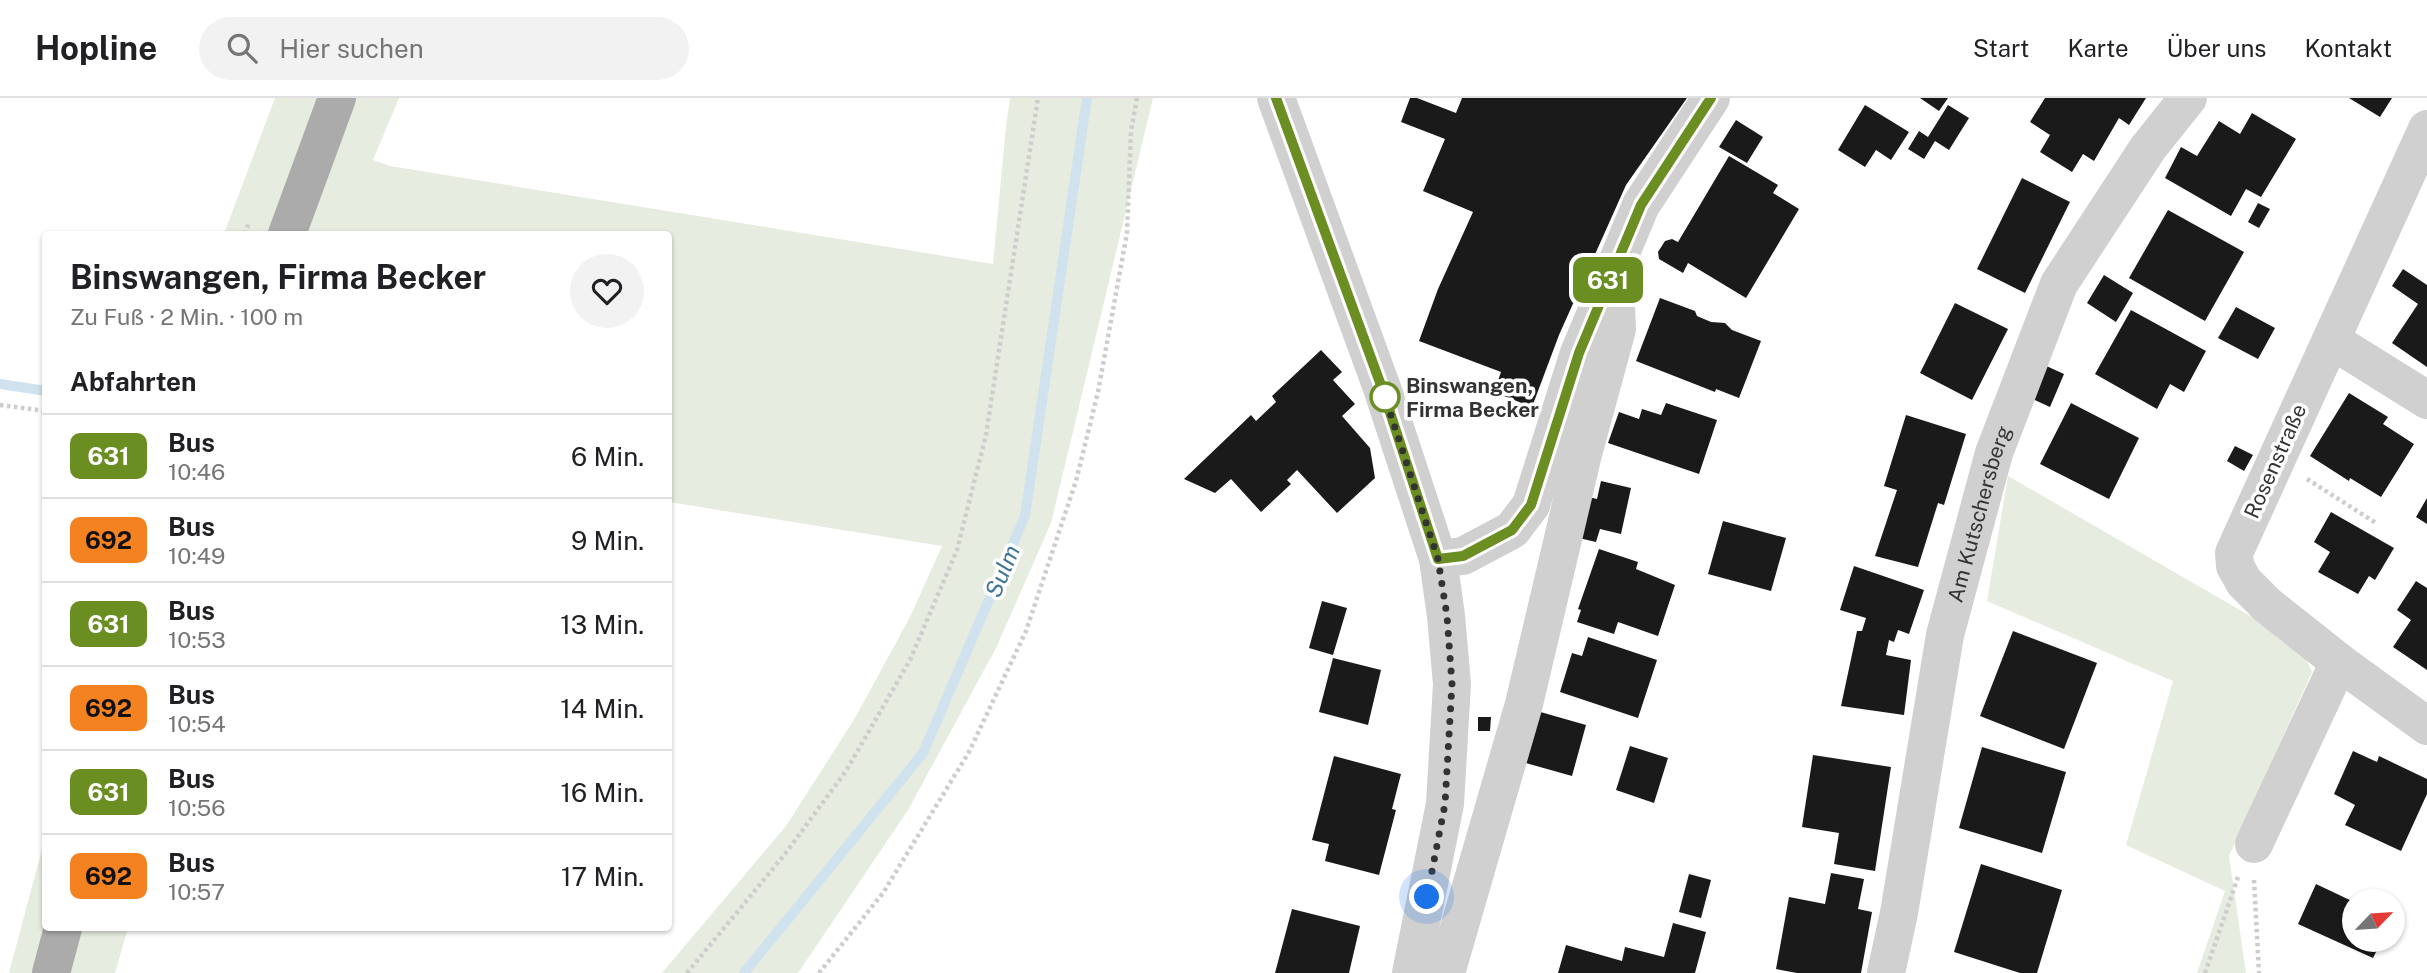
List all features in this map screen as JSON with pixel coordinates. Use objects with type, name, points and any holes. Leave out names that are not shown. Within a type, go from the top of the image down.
[{"type":"main road","points":[[288,231],[337,98]]},
{"type":"main road","points":[[51,973],[62,931]]},
{"type":"street","points":[[1276,98],[1382,388],[1438,559],[1447,616],[1452,684],[1445,804],[1410,973]]},
{"type":"street","points":[[1438,559],[1463,556],[1512,530],[1531,505],[1579,353],[1641,205],[1711,98]]},
{"type":"street","name":"Am Kutschersberg","points":[[1886,973],[1899,913],[1945,635],[1994,453],[2059,284],[2148,148],[2188,98]]},
{"type":"street","name":"Rosenstraße","points":[[2427,129],[2234,553],[2235,566],[2244,583],[2267,604],[2339,662],[2427,726]]},
{"type":"street","points":[[1446,973],[1524,704],[1583,454],[1617,329],[1616,308],[1606,287]]},
{"type":"street","points":[[2331,340],[2427,400]]},
{"type":"street","points":[[2254,844],[2339,662]]},
{"type":"path","points":[[687,973],[785,854],[846,771],[910,660],[957,550],[986,435],[1038,98]]},
{"type":"path","points":[[818,973],[883,893],[969,752],[1026,631],[1076,481],[1098,392],[1127,233],[1131,131],[1137,98]]},
{"type":"path","points":[[0,405],[42,410]]},
{"type":"path","points":[[2276,461],[2376,523]]},
{"type":"path","points":[[2205,973],[2237,879],[2254,844]]},
{"type":"path","points":[[2254,844],[2259,973]]},
{"type":"shaded area","points":[[275,98],[399,98],[373,160],[390,166],[993,264],[1010,98],[1153,98],[1051,523],[996,648],[908,810],[798,973],[662,973],[786,826],[855,718],[910,617],[942,546],[672,502],[672,231],[225,231]]},
{"type":"shaded area","points":[[2008,476],[2299,644],[2312,672],[2229,856],[2246,973],[2197,973],[2225,891],[2126,845],[2173,681],[1987,601]]},
{"type":"shaded area","points":[[42,849],[42,931],[127,931],[115,973],[9,973]]},
{"type":"building","points":[[1410,98],[1417,98],[1456,113],[1462,98],[1687,98],[1626,185],[1559,335],[1532,407],[1494,392],[1501,372],[1419,341],[1438,289],[1473,212],[1423,191],[1445,139],[1401,122]]},
{"type":"building","points":[[1920,98],[1948,98],[1939,111]]},
{"type":"building","points":[[2045,98],[2146,98],[2129,125],[2119,118],[2094,161],[2083,154],[2072,172],[2040,152],[2050,135],[2030,122]]},
{"type":"building","points":[[2349,98],[2392,98],[2380,117]]},
{"type":"building","points":[[1865,105],[1909,132],[1891,160],[1876,150],[1865,167],[1838,150]]},
{"type":"building","points":[[1948,105],[1969,118],[1949,150],[1935,141],[1924,159],[1908,149],[1919,131],[1928,137]]},
{"type":"building","points":[[2252,113],[2296,139],[2261,197],[2246,189],[2231,216],[2165,178],[2181,147],[2197,156],[2219,121],[2240,134]]},
{"type":"building","points":[[1736,120],[1763,137],[1747,163],[1719,147]]},
{"type":"building","points":[[1729,156],[1778,185],[1773,193],[1799,209],[1746,298],[1688,263],[1683,273],[1659,259],[1658,252],[1665,241],[1672,239],[1678,242]]},
{"type":"building","points":[[2022,178],[2070,202],[2025,293],[1977,269]]},
{"type":"building","points":[[2258,203],[2270,209],[2259,228],[2248,222]]},
{"type":"building","points":[[2168,210],[2244,252],[2205,321],[2129,278]]},
{"type":"building","points":[[2403,269],[2427,285],[2427,367],[2392,343],[2418,304],[2392,286]]},
{"type":"building","points":[[2104,275],[2133,293],[2116,322],[2087,303]]},
{"type":"building","points":[[1660,298],[1695,311],[1697,316],[1711,322],[1725,323],[1732,330],[1761,341],[1739,398],[1716,389],[1715,392],[1636,361]]},
{"type":"building","points":[[1955,303],[2008,329],[1972,400],[1920,373]]},
{"type":"building","points":[[2236,307],[2275,328],[2258,359],[2218,338]]},
{"type":"building","points":[[2131,310],[2206,351],[2184,392],[2170,384],[2157,409],[2095,374]]},
{"type":"building","points":[[1321,350],[1342,372],[1333,380],[1355,404],[1342,416],[1370,448],[1375,478],[1337,513],[1297,470],[1287,480],[1291,484],[1261,512],[1231,479],[1215,493],[1184,479],[1251,415],[1256,421],[1276,402],[1272,396]]},
{"type":"building","points":[[2042,364],[2064,374],[2050,407],[2028,397]]},
{"type":"building","points":[[2349,393],[2388,417],[2383,424],[2414,444],[2381,497],[2350,478],[2349,481],[2310,456]]},
{"type":"building","points":[[1666,403],[1717,420],[1699,474],[1608,443],[1619,412],[1639,419],[1642,409],[1661,415]]},
{"type":"building","points":[[2071,403],[2139,438],[2109,499],[2040,464]]},
{"type":"building","points":[[1906,415],[1966,434],[1944,505],[1938,503],[1918,567],[1875,556],[1897,490],[1884,486]]},
{"type":"building","points":[[2235,446],[2253,455],[2244,471],[2227,461]]},
{"type":"building","points":[[1601,481],[1631,488],[1621,534],[1600,529],[1596,542],[1570,536],[1579,495],[1597,499]]},
{"type":"building","points":[[2427,498],[2427,524],[2416,517]]},
{"type":"building","points":[[2331,512],[2394,548],[2375,580],[2369,576],[2358,594],[2318,572],[2330,552],[2314,542]]},
{"type":"building","points":[[1723,521],[1786,538],[1771,591],[1708,574]]},
{"type":"building","points":[[1599,549],[1638,562],[1636,569],[1675,585],[1658,636],[1618,622],[1614,634],[1577,622],[1581,610],[1578,609]]},
{"type":"building","points":[[1854,566],[1924,590],[1909,634],[1898,630],[1894,642],[1889,640],[1886,655],[1911,660],[1904,715],[1841,706],[1857,631],[1862,631],[1866,618],[1840,610]]},
{"type":"building","points":[[2416,581],[2427,588],[2427,670],[2393,647],[2411,620],[2397,610]]},
{"type":"building","points":[[1322,601],[1347,608],[1333,655],[1309,648]]},
{"type":"building","points":[[2013,631],[2097,663],[2064,749],[1980,716]]},
{"type":"building","points":[[1588,637],[1657,660],[1638,718],[1560,692],[1572,653],[1582,656]]},
{"type":"building","points":[[1333,658],[1381,670],[1368,725],[1319,712]]},
{"type":"building","points":[[1537,711],[1586,725],[1572,776],[1522,762]]},
{"type":"building","points":[[1478,717],[1491,717],[1490,731],[1478,731]]},
{"type":"building","points":[[1630,746],[1668,758],[1654,803],[1616,790]]},
{"type":"building","points":[[1982,747],[2066,772],[2042,853],[1959,828]]},
{"type":"building","points":[[2353,751],[2377,762],[2379,756],[2427,779],[2427,794],[2401,851],[2345,825],[2355,805],[2334,794]]},
{"type":"building","points":[[1813,755],[1891,767],[1875,871],[1834,864],[1839,833],[1802,827]]},
{"type":"building","points":[[1334,756],[1401,774],[1392,809],[1396,810],[1379,875],[1325,861],[1329,844],[1312,840]]},
{"type":"building","points":[[1981,864],[2062,890],[2037,973],[2020,973],[1954,952]]},
{"type":"building","points":[[1831,873],[1864,879],[1858,909],[1872,912],[1861,973],[1797,973],[1776,969],[1789,897],[1825,904]]},
{"type":"building","points":[[1689,874],[1711,880],[1701,918],[1679,912]]},
{"type":"building","points":[[2316,884],[2342,896],[2342,944],[2298,924]]},
{"type":"building","points":[[1292,909],[1360,926],[1349,973],[1275,973]]},
{"type":"building","points":[[1673,923],[1706,932],[1695,973],[1558,973],[1566,945],[1622,961],[1625,947],[1664,957]]},
{"type":"building","points":[[2360,952],[2376,952],[2373,958]]},
{"type":"waterway","name":"Sulm","points":[[744,973],[923,753],[1025,516],[1087,98]]},
{"type":"waterway","points":[[0,384],[42,390]]},
{"type":"bus line","name":"631","points":[[1276,98],[1382,388],[1438,559],[1463,556],[1512,530],[1531,505],[1579,353],[1641,205],[1711,98]]},
{"type":"place","name":"Binswangen, Firma Becker","points":[[1385,397]]},
{"type":"route","points":[[1385,397],[1382,388],[1438,559],[1447,616],[1452,684],[1445,804],[1427,897]]}]
